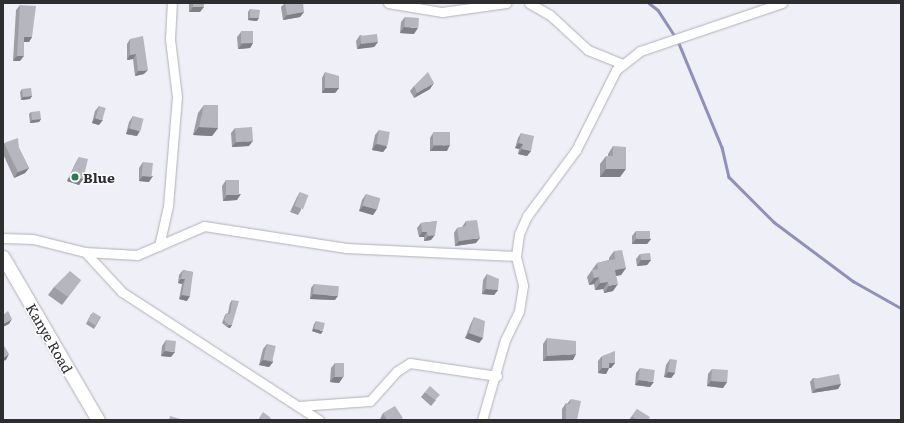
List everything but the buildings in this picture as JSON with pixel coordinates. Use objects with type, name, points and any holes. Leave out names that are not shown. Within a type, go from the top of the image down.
[{"type":"main road","name":"Kanye Road","points":[[3,257],[98,420]]},
{"type":"street","points":[[159,246],[168,206],[177,97],[170,39],[172,3]]},
{"type":"street","points":[[388,3],[442,12],[506,3]]},
{"type":"street","points":[[528,3],[550,15],[588,50],[621,64]]},
{"type":"street","points":[[482,420],[522,295],[516,256],[527,216],[576,150],[603,92],[621,64],[640,51],[676,37],[782,3]]},
{"type":"street","points":[[3,238],[33,239],[85,252],[137,255],[204,226],[346,248],[516,256]]},
{"type":"street","points":[[85,252],[122,292],[319,420]]},
{"type":"street","points":[[298,406],[370,401],[397,371],[410,363],[497,376]]},
{"type":"waterway","points":[[649,3],[658,10],[675,36]]},
{"type":"waterway","points":[[678,41],[722,147],[729,177],[774,222],[853,281],[901,308]]},
{"type":"place","name":"Blue","points":[[75,177]]}]
